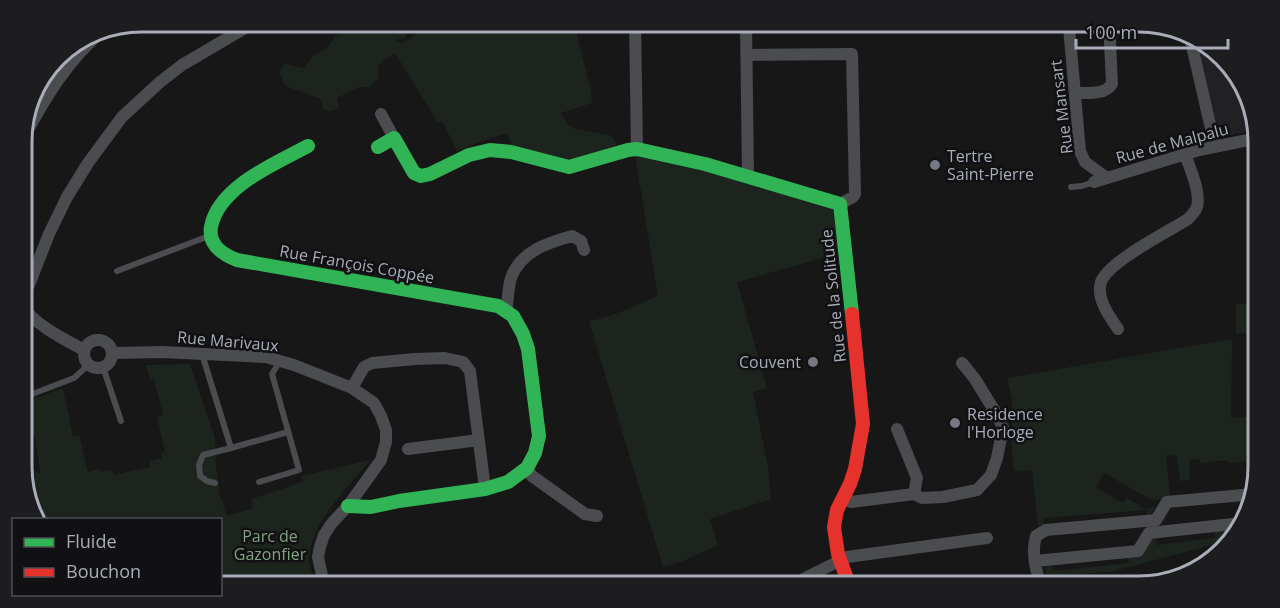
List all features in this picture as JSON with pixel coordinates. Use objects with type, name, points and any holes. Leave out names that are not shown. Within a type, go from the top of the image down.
[{"type":"street","points":[[32,277],[67,196],[122,117],[182,65],[238,32]]},
{"type":"street","points":[[635,32],[637,149]]},
{"type":"street","points":[[746,32],[748,177]]},
{"type":"street","name":"Rue Mansart","points":[[1069,32],[1082,157],[1101,180]]},
{"type":"street","points":[[1075,93],[1101,92],[1109,89],[1113,84],[1110,32]]},
{"type":"street","points":[[1192,45],[1215,147]]},
{"type":"street","points":[[33,123],[58,79],[86,46]]},
{"type":"street","points":[[381,114],[414,173],[422,176],[469,154],[490,150],[511,152],[569,167],[637,149],[705,164],[840,204],[853,197],[855,194],[852,54],[747,55]]},
{"type":"street","points":[[378,147],[394,138]]},
{"type":"street","name":"Rue de Malpalu","points":[[1101,180],[1185,154],[1248,140]]},
{"type":"street","points":[[210,236],[210,224],[217,209],[229,195],[247,180],[308,146]]},
{"type":"street","points":[[1118,329],[1104,306],[1101,282],[1114,265],[1193,214],[1197,207],[1198,195],[1185,154]]},
{"type":"street","name":"Rue de la Solitude","points":[[840,204],[863,424],[851,482],[835,517],[835,538],[846,576]]},
{"type":"street","name":"Rue François Coppée","points":[[210,236],[214,246],[237,260],[498,306],[506,312]]},
{"type":"street","points":[[348,506],[371,507],[485,489],[508,482],[527,468],[535,453],[539,436],[528,349],[513,316],[506,312],[511,279],[525,255],[555,241],[572,236],[581,241],[584,250]]},
{"type":"street","points":[[32,316],[85,355],[93,367],[103,367],[110,362],[112,353],[108,344],[100,340],[90,342],[85,355]]},
{"type":"street","name":"Rue Marivaux","points":[[112,353],[162,352],[266,357],[280,360],[352,388],[374,403],[386,430],[386,442],[381,460],[324,535],[318,557],[322,576]]},
{"type":"street","points":[[352,388],[364,367],[372,363],[445,358],[463,362],[470,371],[485,489]]},
{"type":"street","points":[[844,497],[851,502],[914,494],[922,498],[943,497],[977,490],[991,475],[1003,428],[975,379],[962,363]]},
{"type":"street","points":[[897,429],[917,478],[914,494]]},
{"type":"street","points":[[408,449],[479,440]]},
{"type":"street","points":[[527,468],[532,476],[585,514],[597,516]]},
{"type":"street","points":[[1035,561],[1138,551],[1167,502],[1245,495]]},
{"type":"street","points":[[1038,576],[1034,543],[1036,536],[1046,530],[1156,520]]},
{"type":"street","points":[[1149,533],[1233,524]]},
{"type":"street","points":[[810,576],[847,557],[987,538]]},
{"type":"lane","points":[[1071,187],[1101,180]]},
{"type":"lane","points":[[117,272],[210,236]]},
{"type":"lane","points":[[201,354],[231,448]]},
{"type":"lane","points":[[32,394],[74,378],[84,369],[85,355]]},
{"type":"lane","points":[[259,482],[300,470],[272,374],[280,360]]},
{"type":"lane","points":[[103,367],[121,422]]},
{"type":"lane","points":[[215,483],[200,476],[199,465],[203,455],[288,432]]},
{"type":"shaded area","points":[[1196,47],[1217,63],[1226,74],[1245,112],[1248,132],[1218,137]]},
{"type":"green space","points":[[339,32],[408,32],[406,37],[396,40],[402,44],[418,32],[576,32],[592,103],[561,113],[568,125],[575,129],[610,135],[617,144],[571,161],[512,146],[507,133],[457,151],[442,121],[438,123],[395,53],[378,66],[379,78],[370,87],[359,87],[337,98],[339,108],[331,111],[323,110],[321,99],[285,86],[279,71],[285,64],[304,68],[315,54],[325,50]]},
{"type":"green space","points":[[635,155],[711,171],[832,207],[840,253],[737,282],[767,388],[753,392],[768,467],[771,499],[710,519],[718,545],[683,561],[663,567],[589,321],[615,314],[658,296]]},
{"type":"green space","points":[[1236,304],[1248,304],[1248,334],[1236,333]]},
{"type":"green space","points":[[1232,339],[1231,418],[1248,417],[1248,461],[1229,463],[1228,460],[1200,463],[1199,459],[1189,460],[1190,480],[1180,481],[1177,456],[1166,455],[1170,498],[1152,500],[1104,473],[1096,488],[1123,503],[1127,498],[1145,509],[1156,507],[1148,516],[1147,510],[1044,518],[1044,525],[1038,525],[1032,470],[1014,471],[1012,401],[1007,378]]},
{"type":"green space","name":"Parc de Gazonfier","points":[[190,364],[215,438],[219,493],[227,516],[253,508],[251,499],[303,482],[301,476],[370,460],[332,506],[316,533],[309,559],[313,576],[222,576],[222,518],[44,518],[32,482],[32,469],[40,473],[35,436],[32,434],[32,399],[63,388],[73,436],[79,435],[88,472],[99,469],[100,472],[112,470],[114,475],[150,467],[149,461],[162,458],[161,453],[165,452],[157,417],[163,415],[154,379],[150,380],[146,365]]},
{"type":"green space","points":[[1229,530],[1216,544],[1110,572],[1045,576],[1047,567],[1052,565],[1053,571],[1129,563],[1128,557],[1153,538],[1156,538],[1157,545],[1215,538],[1215,531]]},
{"type":"traffic: fast","points":[[378,147],[394,138],[414,173],[421,176],[469,155],[490,150],[511,152],[569,167],[637,149],[705,164],[840,204],[852,314]]},
{"type":"traffic: fast","points":[[308,146],[250,178],[225,200],[216,213],[211,227],[212,239],[217,248],[237,260],[498,306],[513,316],[528,349],[539,436],[535,453],[527,468],[508,482],[485,489],[371,507],[348,506]]},
{"type":"traffic: jam","points":[[846,576],[838,554],[834,527],[837,510],[855,469],[863,424],[852,314]]},
{"type":"place","name":"Tertre Saint-Pierre","points":[[935,165]]},
{"type":"place","name":"Couvent","points":[[813,362]]},
{"type":"place","name":"Residence l'Horloge","points":[[955,423]]}]
